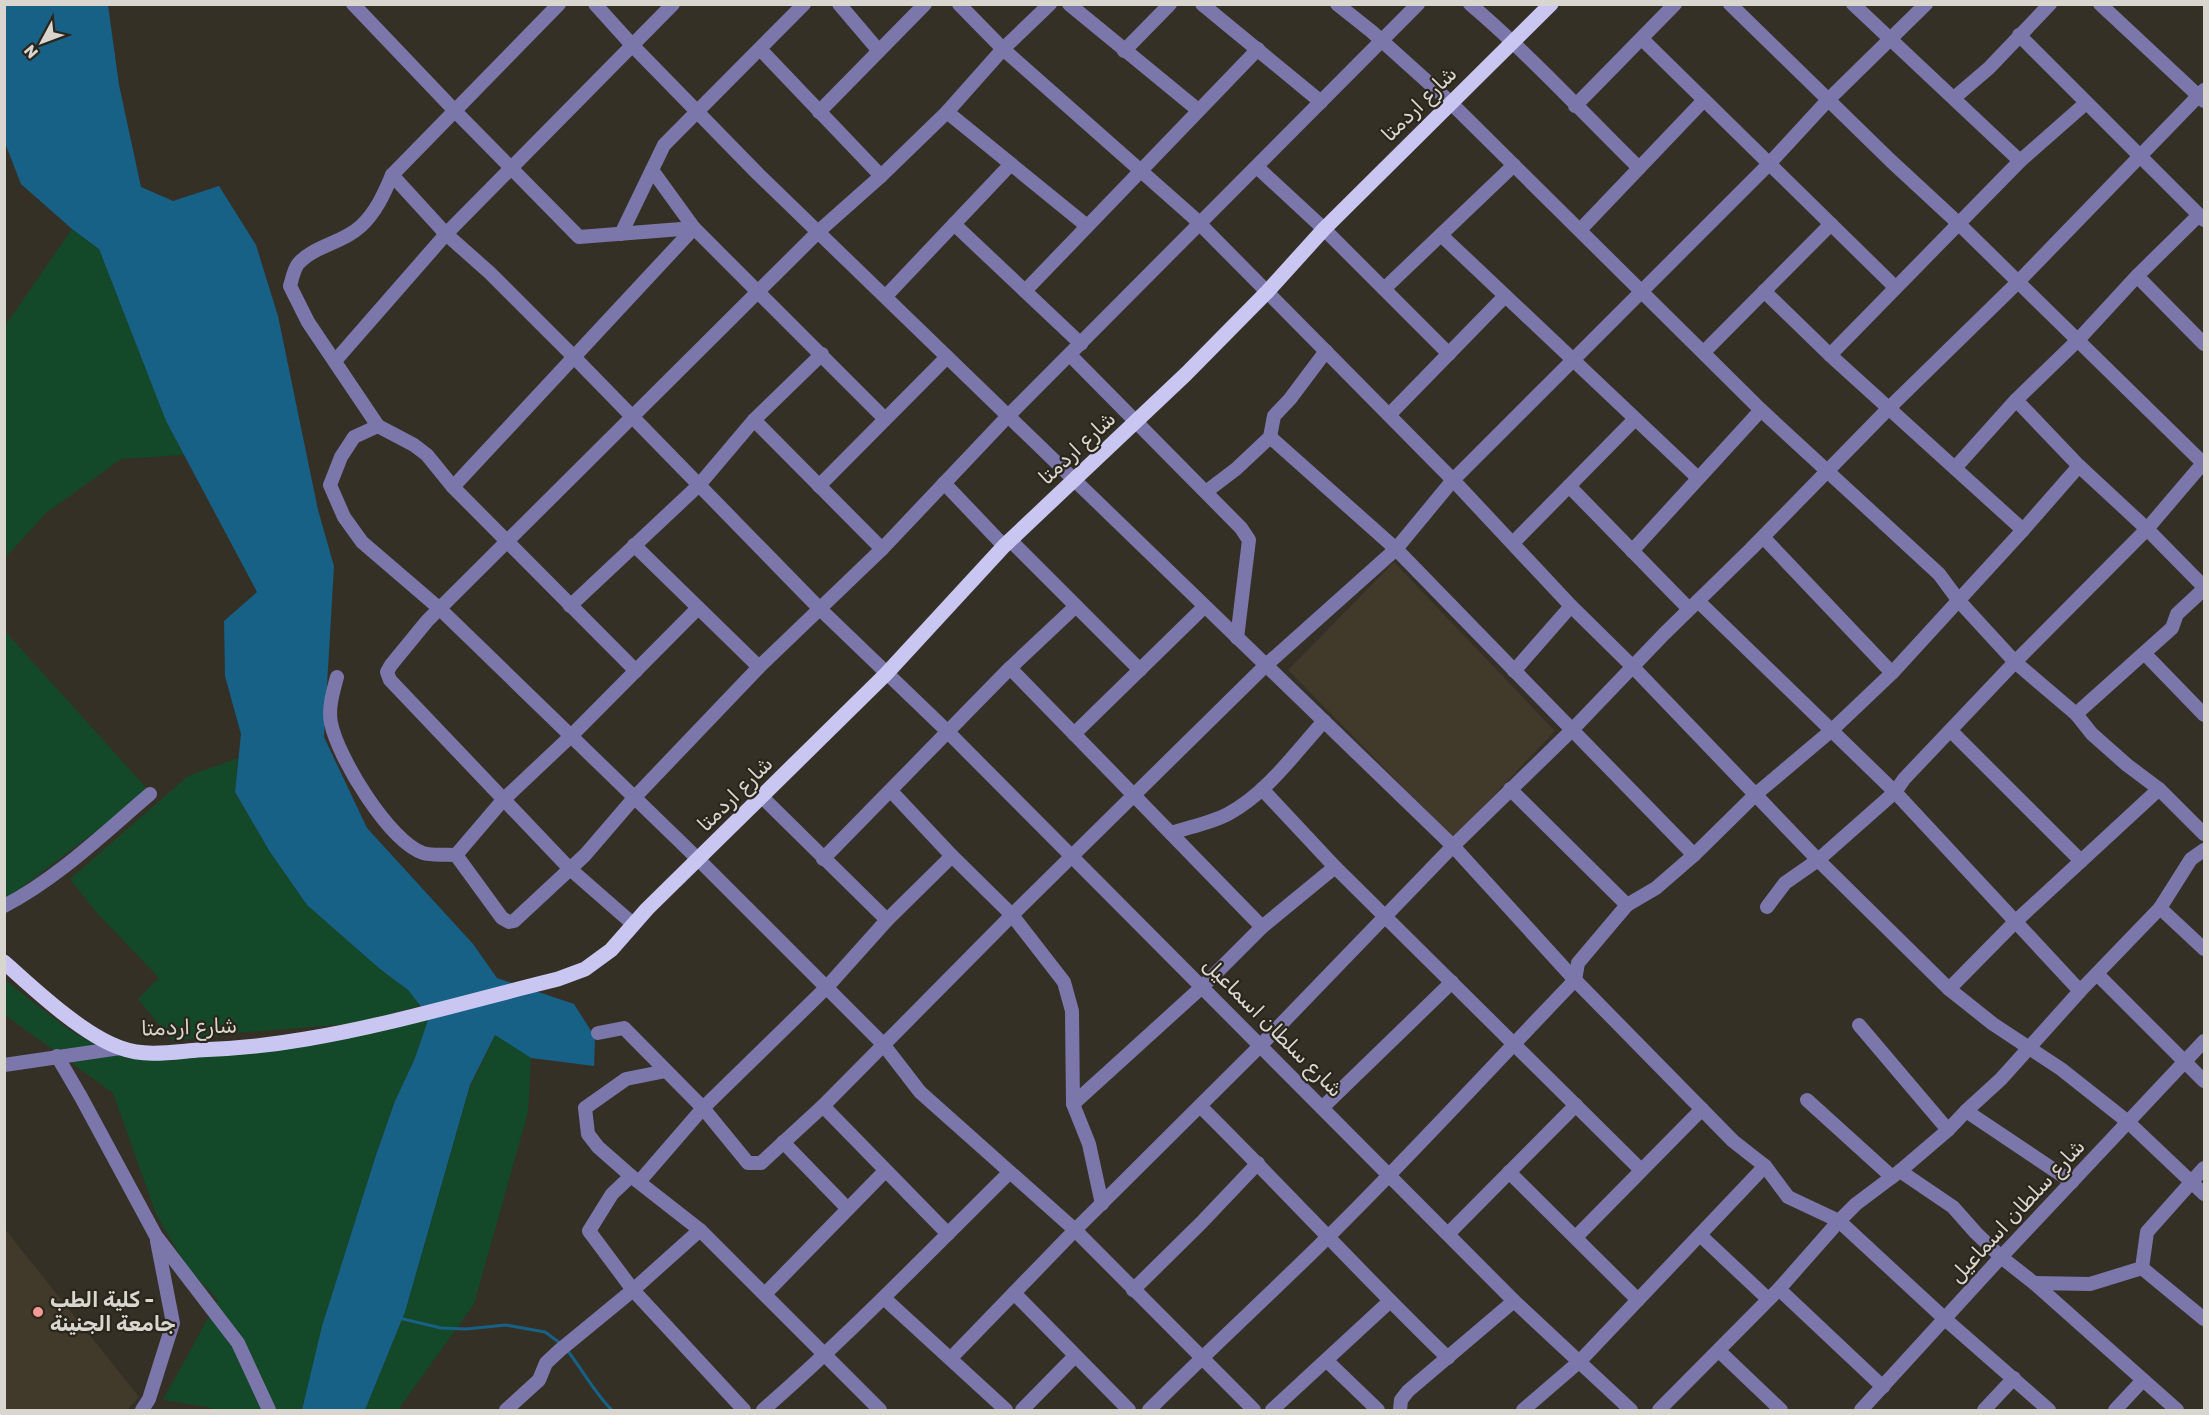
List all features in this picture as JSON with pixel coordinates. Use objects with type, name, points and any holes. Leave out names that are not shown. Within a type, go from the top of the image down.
[{"type":"main road","name":"شارع اردمتا","points":[[4,962],[41,996],[86,1029],[120,1048],[140,1053],[218,1049],[305,1040],[401,1018],[585,969],[611,950],[646,909],[699,860],[886,674],[1007,543],[1137,421],[1267,292],[1324,229],[1450,102],[1551,4]]},
{"type":"street","points":[[353,4],[579,237],[694,228]]},
{"type":"street","points":[[559,4],[392,175],[381,202],[361,226],[338,242],[318,249],[297,264],[290,286],[309,322],[378,426],[428,455],[453,487],[636,671]]},
{"type":"street","points":[[595,4],[758,174],[1453,846],[1575,980],[1732,1141],[1765,1166],[1788,1197],[1839,1221],[1945,1319],[2049,1410]]},
{"type":"street","points":[[335,361],[446,234],[673,4]]},
{"type":"street","points":[[621,234],[664,145],[761,50],[804,4]]},
{"type":"street","points":[[839,4],[879,51]]},
{"type":"street","points":[[819,112],[925,4]]},
{"type":"street","points":[[958,4],[1003,49],[1141,169],[1200,224],[1453,480],[1571,606],[1633,667],[1818,860],[1949,989],[1971,1008],[2061,1069],[2128,1122],[2205,1194]]},
{"type":"street","points":[[633,924],[569,868],[390,680],[387,672],[391,664],[440,609],[819,231],[881,176],[947,112],[1003,49],[1050,4]]},
{"type":"street","points":[[1069,4],[1198,110]]},
{"type":"street","points":[[1124,51],[1170,4]]},
{"type":"street","points":[[1202,4],[1321,102]]},
{"type":"street","points":[[1337,4],[1450,102],[1761,410],[1939,574],[1959,601],[2015,662],[2076,714],[2092,734],[2127,765],[2159,789],[2205,834]]},
{"type":"street","points":[[456,855],[502,918],[509,922],[516,919],[589,851],[634,798],[759,667],[882,549],[1008,416],[1418,4]]},
{"type":"street","points":[[1470,4],[1513,41],[1639,168]]},
{"type":"street","points":[[1575,106],[1675,4]]},
{"type":"street","points":[[1730,4],[2204,463],[2147,529],[2015,662],[1904,779],[1895,792],[1818,860],[1785,883],[1767,907]]},
{"type":"street","points":[[1853,4],[2020,161]]},
{"type":"street","points":[[598,1033],[624,1028],[703,1108],[748,1163],[761,1163],[823,1106],[1012,915],[1265,666],[1396,549],[1453,480],[1769,164],[1828,100],[1926,4]]},
{"type":"street","points":[[1954,98],[1989,68],[2050,4]]},
{"type":"street","points":[[951,1358],[1075,1230],[1261,1045],[1453,846],[1572,730],[1889,408],[2018,282],[2203,95],[2100,4]]},
{"type":"street","points":[[1954,468],[2016,400],[2078,340],[2137,276],[2202,217],[2019,35]]},
{"type":"street","points":[[1642,39],[1895,287]]},
{"type":"street","points":[[1025,291],[1258,49]]},
{"type":"street","points":[[761,50],[881,176]]},
{"type":"street","points":[[1580,230],[1704,100]]},
{"type":"street","points":[[1830,355],[2020,161],[2086,103]]},
{"type":"street","points":[[947,112],[1087,226]]},
{"type":"street","points":[[886,296],[1011,164]]},
{"type":"street","points":[[1384,289],[1514,165]]},
{"type":"street","points":[[1257,167],[1324,229],[1449,354]]},
{"type":"street","points":[[652,170],[694,228],[885,419]]},
{"type":"street","name":"شارع سلطان اسماعيل","points":[[392,175],[446,234],[490,273],[574,357],[819,608],[947,731],[1203,986],[1514,1301],[1630,1410]]},
{"type":"street","points":[[954,224],[1080,344]]},
{"type":"street","points":[[1704,352],[1831,224]]},
{"type":"street","points":[[453,487],[694,228]]},
{"type":"street","points":[[1441,235],[1698,478]]},
{"type":"street","points":[[2137,276],[2201,335]]},
{"type":"street","points":[[1764,291],[1830,355],[2023,530]]},
{"type":"street","points":[[1389,416],[1505,296]]},
{"type":"street","points":[[1207,491],[1236,469],[1270,437],[1274,416],[1290,399],[1326,351]]},
{"type":"street","points":[[570,606],[699,485],[754,420],[822,354]]},
{"type":"street","points":[[1070,355],[1207,491],[1249,540],[1237,638]]},
{"type":"street","points":[[819,486],[947,357]]},
{"type":"street","points":[[2016,400],[2079,466],[2147,529],[2205,588],[2177,614],[2172,628],[2076,714]]},
{"type":"street","points":[[1632,551],[1761,410]]},
{"type":"street","points":[[1514,543],[1635,419]]},
{"type":"street","points":[[754,420],[882,549]]},
{"type":"street","points":[[378,426],[354,437],[341,457],[330,485],[344,517],[362,542],[440,609],[699,860],[884,1044],[920,1092],[1075,1230],[1254,1410]]},
{"type":"street","points":[[1270,437],[1396,549],[1694,855]]},
{"type":"street","points":[[1149,1410],[1390,1175],[1575,980],[1578,963],[1628,905],[1656,888],[1694,855],[1756,794],[1832,730],[1892,673],[2079,466]]},
{"type":"street","points":[[944,483],[1076,606],[1140,670]]},
{"type":"street","points":[[1569,486],[1632,551],[1832,730],[1895,792],[2080,991]]},
{"type":"street","points":[[1763,537],[1892,673]]},
{"type":"street","points":[[634,545],[759,667]]},
{"type":"street","points":[[823,859],[1010,668],[1076,606]]},
{"type":"street","points":[[1514,671],[1571,606]]},
{"type":"street","points":[[1074,734],[1204,607]]},
{"type":"street","points":[[456,855],[503,800],[571,736],[699,608]]},
{"type":"street","points":[[2145,654],[2205,715]]},
{"type":"street","points":[[1010,668],[1262,927]]},
{"type":"street","points":[[337,677],[330,720],[336,741],[371,803],[394,833],[410,846],[424,854],[456,855]]},
{"type":"street","points":[[1171,833],[1225,816],[1241,806],[1262,789],[1324,721]]},
{"type":"street","points":[[1951,731],[2081,861]]},
{"type":"street","points":[[1262,789],[1335,867],[1641,1170]]},
{"type":"street","points":[[1510,789],[1628,905]]},
{"type":"street","points":[[1949,989],[2016,921],[2159,789]]},
{"type":"street","points":[[891,791],[1012,915],[1064,982],[1072,1011],[1073,1104],[1089,1144],[1102,1204]]},
{"type":"street","points":[[4,906],[27,894],[91,845],[150,794]]},
{"type":"street","points":[[762,797],[887,920]]},
{"type":"street","points":[[1659,1410],[1779,1289],[1856,1204],[1948,1130],[2001,1079],[2080,991],[2160,908],[2190,859],[2205,850]]},
{"type":"street","points":[[744,1410],[633,1290],[589,1231],[612,1194],[635,1179],[703,1108],[826,987],[887,920],[952,856]]},
{"type":"street","points":[[1073,1104],[1203,986],[1262,927],[1335,867]]},
{"type":"street","points":[[2160,908],[2205,949]]},
{"type":"street","points":[[2097,974],[2205,1081]]},
{"type":"street","points":[[1323,1107],[1452,982]]},
{"type":"street","points":[[1859,1026],[1948,1130]]},
{"type":"street","name":"شارع سلطان اسماعيل","points":[[1861,1410],[2001,1257],[2205,1041]]},
{"type":"street","points":[[4,1065],[120,1048]]},
{"type":"street","points":[[57,1056],[156,1236],[238,1343],[269,1410]]},
{"type":"street","points":[[666,1071],[626,1079],[585,1108],[588,1134],[598,1147],[635,1179],[700,1230],[824,1357],[880,1410]]},
{"type":"street","points":[[1807,1100],[1895,1174],[1953,1207],[2001,1257],[2034,1283],[2177,1410]]},
{"type":"street","points":[[1449,1233],[1576,1105]]},
{"type":"street","points":[[823,1106],[948,1234]]},
{"type":"street","points":[[1200,1106],[1258,1163],[1389,1302],[1448,1358]]},
{"type":"street","points":[[1576,1237],[1702,1109]]},
{"type":"street","points":[[1966,1111],[2072,1182]]},
{"type":"street","points":[[783,1143],[848,1209]]},
{"type":"street","points":[[1133,1290],[1258,1163]]},
{"type":"street","points":[[1523,1410],[1580,1362],[1765,1166]]},
{"type":"street","points":[[2142,1268],[2147,1232],[2205,1168]]},
{"type":"street","points":[[765,1294],[885,1171]]},
{"type":"street","points":[[1509,1172],[1638,1300]]},
{"type":"street","points":[[764,1410],[885,1299],[1009,1173]]},
{"type":"street","points":[[506,1410],[539,1380],[546,1363],[700,1230]]},
{"type":"street","points":[[1700,1235],[1768,1299]]},
{"type":"street","points":[[142,1410],[149,1399],[173,1323],[156,1236]]},
{"type":"street","points":[[2034,1283],[2090,1284],[2142,1268]]},
{"type":"street","points":[[2142,1268],[2204,1318]]},
{"type":"street","points":[[1779,1289],[1883,1387]]},
{"type":"street","points":[[1014,1293],[1129,1410]]},
{"type":"street","points":[[885,1299],[1006,1410]]},
{"type":"street","points":[[1400,1410],[1401,1400],[1408,1391],[1514,1301]]},
{"type":"street","points":[[1272,1410],[1389,1302]]},
{"type":"street","points":[[1719,1351],[1781,1410]]},
{"type":"street","points":[[1022,1410],[1075,1356]]},
{"type":"street","points":[[1326,1361],[1378,1410]]},
{"type":"street","points":[[1984,1410],[2014,1378]]},
{"type":"street","points":[[2115,1410],[2143,1380]]},
{"type":"shaded area","points":[[1394,562],[1555,731],[1453,838],[1288,670]]},
{"type":"shaded area","name":"كلية الطب - جامعة الجنينة","points":[[4,1228],[139,1397],[127,1410],[5,1410]]},
{"type":"green space","points":[[72,229],[99,249],[166,421],[184,455],[121,459],[46,513],[5,558],[5,326]]},
{"type":"green space","points":[[4,630],[149,791],[5,900],[4,900]]},
{"type":"green space","points":[[238,758],[235,792],[270,852],[307,905],[380,969],[408,990],[420,1006],[352,1024],[234,1033],[173,1041],[138,999],[159,978],[97,913],[70,879],[188,776]]},
{"type":"green space","points":[[6,981],[64,1026],[88,1041],[127,1058],[157,1060],[428,1019],[376,1155],[322,1326],[302,1410],[214,1410],[163,1400],[218,1300],[188,1269],[156,1214],[113,1093],[5,1015]]},
{"type":"green space","points":[[496,1034],[531,1058],[528,1112],[474,1304],[398,1410],[365,1410],[405,1312],[469,1089]]},
{"type":"water","points":[[5,5],[108,5],[119,85],[141,187],[173,201],[219,186],[256,245],[278,316],[318,510],[334,566],[324,737],[367,828],[473,944],[497,978],[574,1004],[595,1037],[594,1066],[531,1058],[495,1035],[470,1085],[405,1312],[365,1410],[302,1410],[322,1326],[376,1155],[429,1017],[408,990],[380,969],[307,905],[270,852],[235,792],[241,734],[225,676],[224,621],[257,592],[166,421],[99,249],[72,229],[21,184],[5,143]]},
{"type":"waterway","points":[[399,1318],[441,1328],[466,1329],[506,1325],[545,1332],[560,1343]]},
{"type":"waterway","points":[[567,1350],[600,1397],[612,1410]]},
{"type":"place","name":"كلية الطب - جامعة الجنينة","points":[[38,1312]]}]
